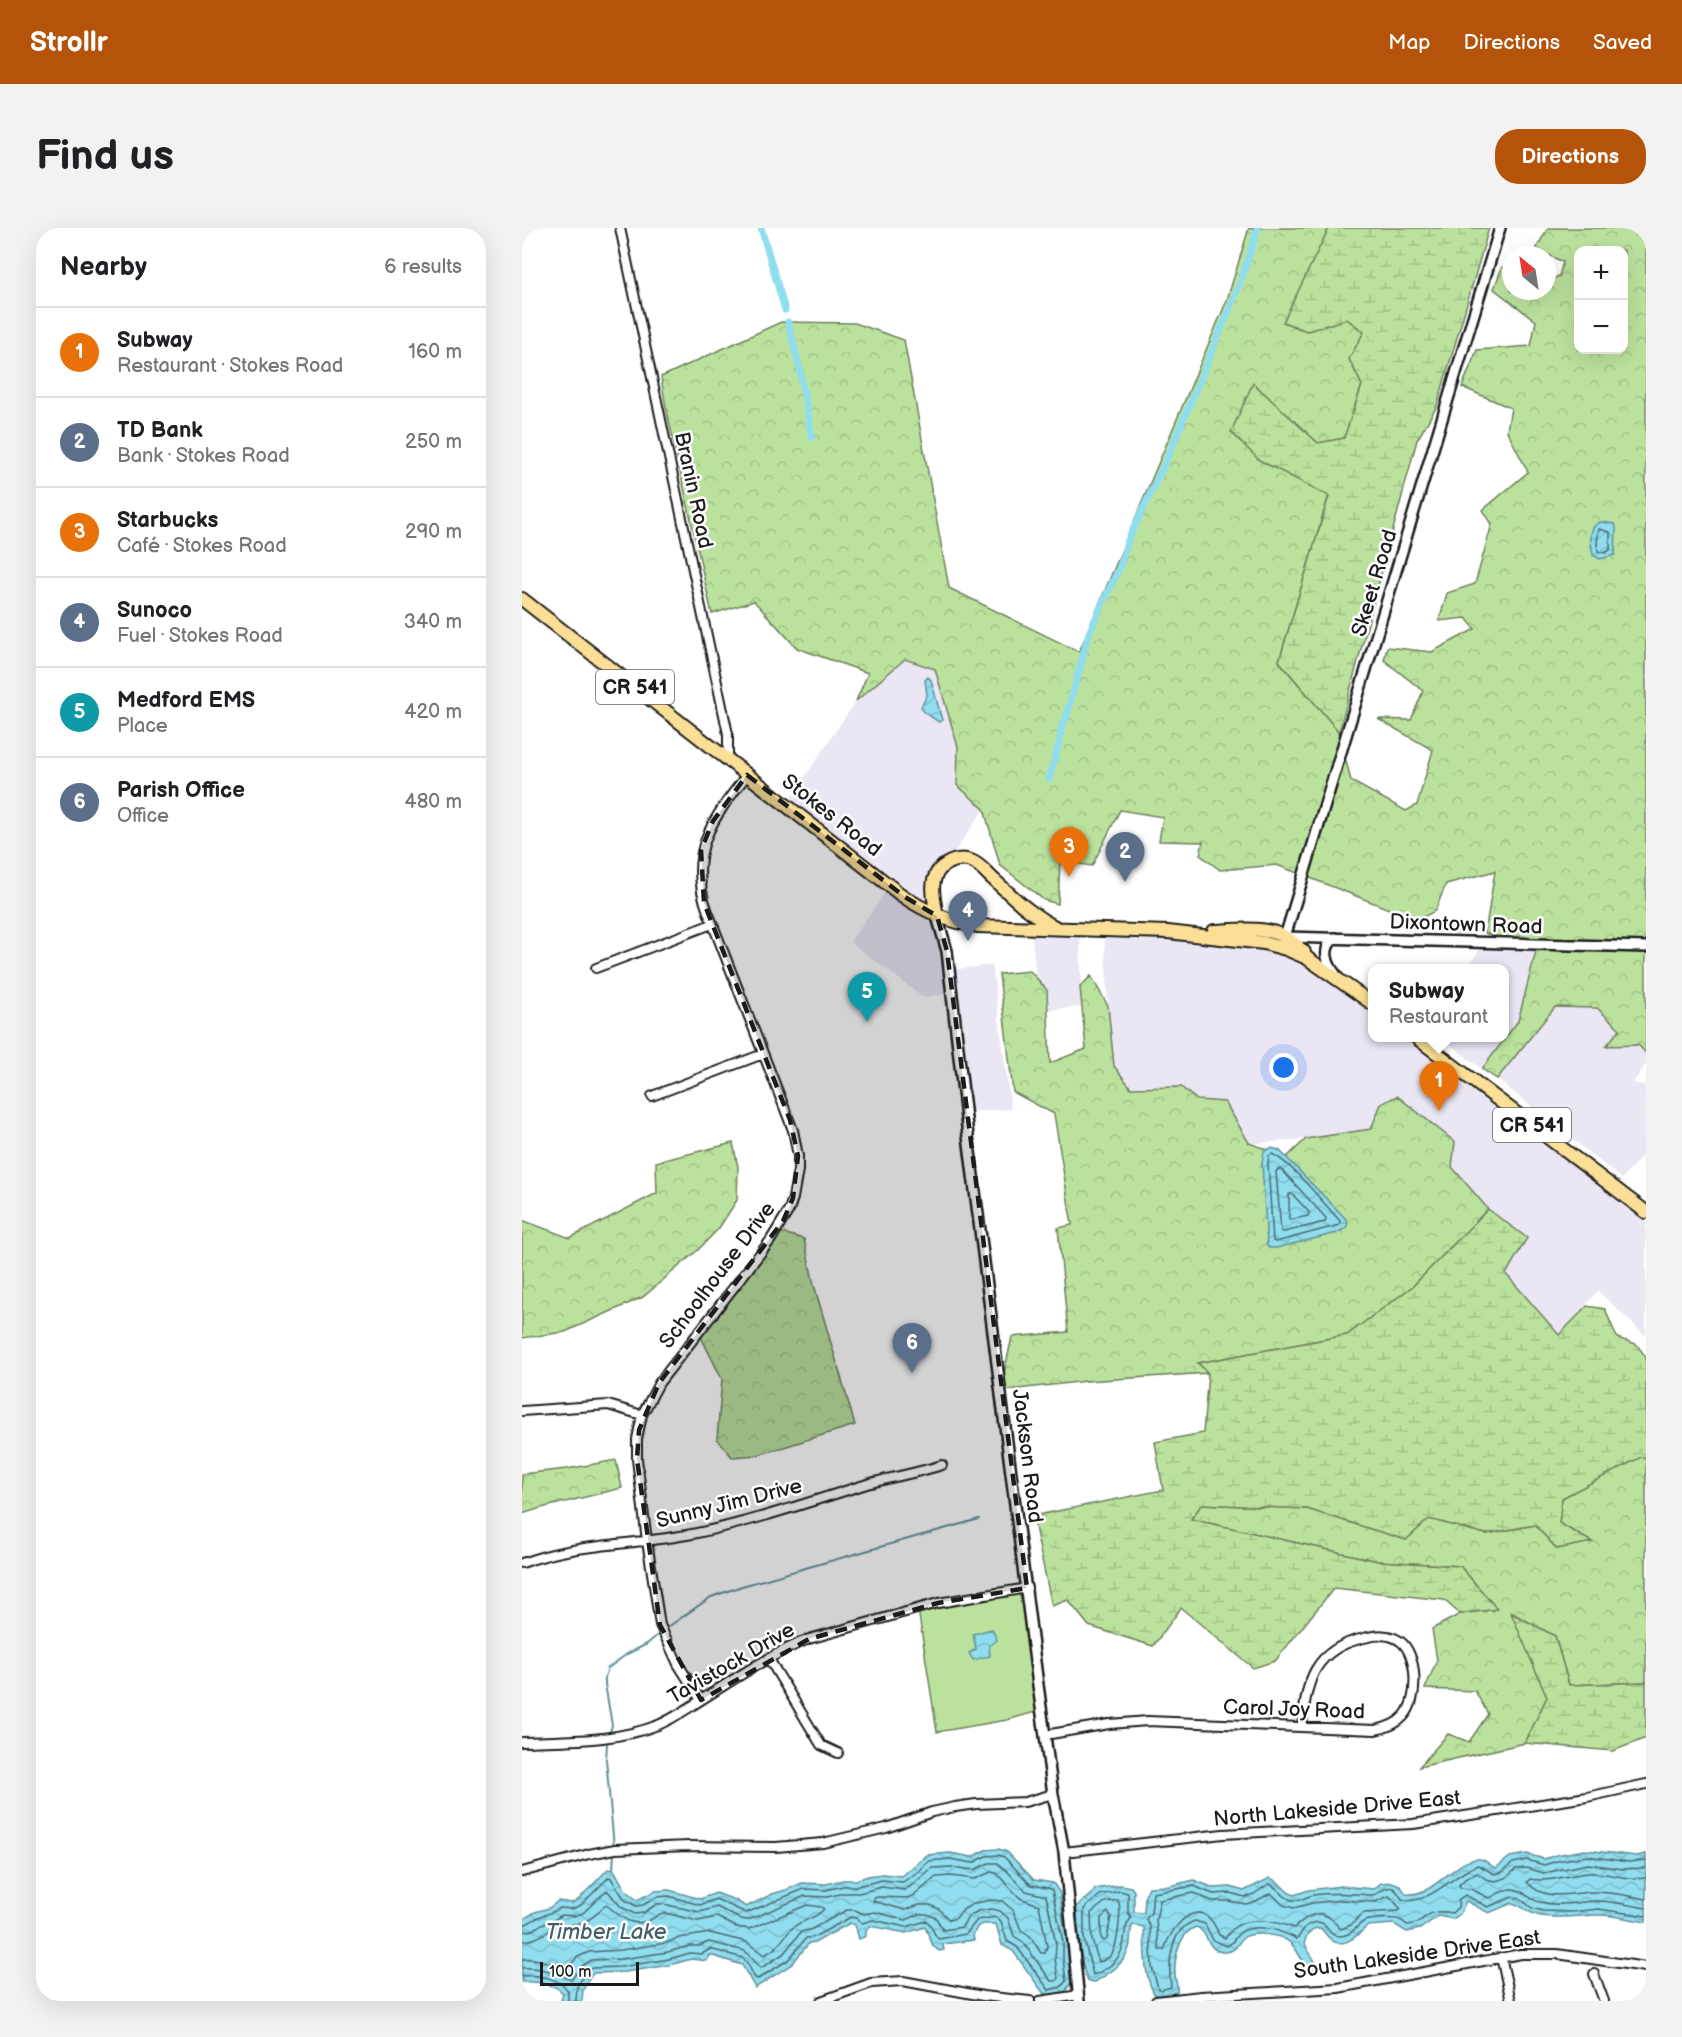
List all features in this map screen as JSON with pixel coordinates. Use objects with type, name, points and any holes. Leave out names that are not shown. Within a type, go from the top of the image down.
[{"type":"main road","name":"Stokes Road","points":[[522,599],[900,894],[937,916],[954,922],[978,926],[1168,932],[1269,932],[1368,1000]]},
{"type":"main road","points":[[937,916],[933,897],[933,883],[936,874],[947,863],[963,859],[979,866],[1035,915],[1059,929]]},
{"type":"main road","name":"Stokes Road","points":[[1168,932],[1283,942]]},
{"type":"main road","name":"CR 541","points":[[1422,1042],[1646,1212]]},
{"type":"street","name":"Branin Road","points":[[620,228],[728,734],[728,759]]},
{"type":"street","name":"Skeet Road","points":[[1283,942],[1500,228]]},
{"type":"street","name":"Schoolhouse Drive","points":[[701,1700],[678,1664],[660,1625],[647,1541],[637,1450],[642,1415],[654,1391],[770,1241],[783,1221],[793,1198],[798,1170],[794,1137],[701,890],[699,863],[701,850],[713,821],[747,775]]},
{"type":"street","name":"Jackson Road","points":[[937,916],[947,951],[968,1136],[1053,1794],[1064,1852],[1079,1998]]},
{"type":"street","points":[[596,968],[712,924]]},
{"type":"street","name":"Dixontown Road","points":[[1283,942],[1335,938],[1646,946]]},
{"type":"street","points":[[1335,938],[1329,943],[1327,956],[1330,967],[1342,981]]},
{"type":"street","points":[[652,1096],[763,1054]]},
{"type":"street","points":[[522,1411],[608,1405],[642,1415]]},
{"type":"street","name":"Sunny Jim Drive","points":[[522,1563],[568,1550],[647,1541],[726,1526],[867,1484],[942,1466]]},
{"type":"street","name":"Tavistock Drive","points":[[522,1742],[595,1739],[627,1735],[667,1721],[769,1659],[809,1639],[938,1603],[1027,1588]]},
{"type":"street","name":"Carol Joy Road","points":[[1046,1735],[1109,1724],[1148,1721],[1375,1730],[1394,1724],[1409,1709],[1413,1701],[1413,1659],[1407,1648],[1389,1636],[1378,1635],[1349,1641],[1326,1658],[1312,1676],[1306,1693],[1302,1726]]},
{"type":"street","points":[[769,1659],[821,1745],[838,1753]]},
{"type":"street","name":"North Lakeside Drive East","points":[[1064,1852],[1223,1834],[1413,1824],[1587,1797],[1646,1784]]},
{"type":"street","points":[[522,1872],[589,1854],[615,1850],[688,1846],[776,1848],[823,1843],[886,1828],[932,1812],[955,1807],[1025,1802],[1053,1794]]},
{"type":"street","name":"South Lakeside Drive East","points":[[1163,2000],[1235,1997],[1357,1985],[1521,1954],[1550,1953],[1646,1967]]},
{"type":"street","points":[[1501,1957],[1511,2001]]},
{"type":"street","points":[[1594,1974],[1604,2001]]},
{"type":"street","points":[[820,2001],[871,1983],[903,1981],[983,1996],[1030,2001]]},
{"type":"street","points":[[1040,2001],[1079,1998]]},
{"type":"highlighted area","points":[[747,775],[905,897],[937,916],[947,951],[1027,1588],[938,1603],[809,1639],[701,1700],[660,1625],[637,1459],[639,1430],[659,1383],[783,1221],[793,1198],[798,1156],[790,1120],[704,903],[701,850],[713,821]]},
{"type":"shaded area","points":[[905,659],[935,669],[958,747],[957,785],[984,809],[947,863],[936,874],[949,970],[992,965],[1011,1109],[965,1112],[952,993],[923,997],[850,942],[890,886],[786,805],[856,701]]},
{"type":"shaded area","points":[[1031,928],[1080,929],[1082,1007],[1048,1010],[1047,990],[1036,977]]},
{"type":"shaded area","points":[[1104,930],[1274,946],[1368,1001],[1368,1042],[1422,1042],[1646,1212],[1646,1336],[1598,1291],[1559,1335],[1505,1273],[1526,1238],[1488,1209],[1452,1167],[1381,1104],[1371,1129],[1306,1139],[1249,1144],[1225,1102],[1197,1100],[1181,1087],[1131,1088],[1114,1066]]},
{"type":"shaded area","points":[[1480,949],[1536,950],[1518,1021],[1509,1033],[1509,964],[1470,964]]},
{"type":"shaded area","points":[[1555,1007],[1597,1008],[1620,1030],[1607,1046],[1638,1045],[1646,1053],[1646,1064],[1633,1083],[1646,1086],[1645,1152],[1622,1179],[1497,1079]]},
{"type":"shaded area","points":[[1447,1042],[1502,1042],[1482,1069]]},
{"type":"green space","points":[[1249,228],[1329,228],[1284,322],[1307,331],[1347,319],[1364,332],[1349,359],[1362,385],[1344,439],[1318,443],[1254,384],[1259,460],[1329,495],[1279,661],[1339,732],[1351,781],[1406,811],[1417,805],[1433,750],[1378,719],[1411,720],[1423,691],[1384,660],[1387,647],[1432,652],[1475,629],[1466,618],[1439,621],[1447,593],[1475,584],[1492,524],[1483,510],[1528,472],[1507,431],[1511,408],[1462,387],[1477,350],[1531,346],[1536,321],[1508,300],[1556,300],[1556,278],[1559,276],[1563,262],[1556,259],[1556,246],[1538,246],[1548,228],[1646,228],[1646,1053],[1638,1045],[1606,1046],[1620,1029],[1597,1008],[1555,1007],[1497,1079],[1482,1069],[1502,1042],[1509,1042],[1509,1033],[1518,1021],[1536,951],[1485,933],[1495,871],[1446,884],[1435,911],[1417,920],[1277,865],[1220,870],[1200,855],[1203,842],[1159,841],[1163,817],[1120,810],[1092,866],[1060,861],[1058,904],[1044,900],[1000,865],[984,809],[957,785],[958,747],[935,669],[905,659],[856,701],[868,673],[797,648],[754,601],[712,614],[661,377],[781,322],[855,323],[904,340],[949,588],[1079,652],[1227,300]]},
{"type":"green space","points":[[1329,228],[1489,228],[1437,406],[1417,440],[1339,732],[1279,661],[1329,496],[1259,460],[1231,432],[1253,383],[1318,443],[1344,438],[1362,385],[1349,359],[1364,332],[1347,319],[1307,331],[1283,322]]},
{"type":"green space","points":[[1502,267],[1502,295],[1494,289]]},
{"type":"green space","points":[[1030,971],[1047,990],[1050,1063],[1086,1049],[1080,987],[1091,976],[1108,1006],[1114,1066],[1131,1088],[1181,1087],[1197,1100],[1225,1102],[1249,1143],[1287,1157],[1306,1139],[1371,1129],[1381,1104],[1397,1096],[1455,1142],[1452,1167],[1488,1209],[1413,1286],[1347,1335],[1198,1363],[1208,1373],[1086,1381],[1000,1391],[1012,1337],[1068,1332],[1058,1228],[1072,1225],[1054,1114],[1013,1092],[999,974]]},
{"type":"green space","points":[[733,1143],[738,1167],[737,1200],[719,1228],[698,1250],[643,1297],[565,1332],[522,1338],[522,1220],[570,1238],[657,1193],[656,1162]]},
{"type":"green space","points":[[1488,1209],[1527,1238],[1506,1274],[1559,1335],[1587,1306],[1605,1309],[1617,1338],[1636,1344],[1646,1357],[1646,1459],[1641,1457],[1562,1498],[1559,1523],[1592,1542],[1557,1549],[1535,1525],[1486,1534],[1429,1519],[1406,1540],[1307,1509],[1202,1504],[1191,1519],[1378,1561],[1460,1566],[1497,1609],[1460,1614],[1444,1600],[1334,1588],[1275,1661],[1253,1668],[1181,1608],[1153,1646],[1089,1626],[1068,1600],[1052,1606],[1035,1527],[1038,1515],[1163,1490],[1155,1442],[1203,1433],[1208,1373],[1198,1363],[1347,1335],[1413,1286]]},
{"type":"green space","points":[[776,1231],[804,1239],[814,1285],[855,1425],[758,1455],[732,1457],[717,1439],[722,1379],[698,1331]]},
{"type":"green space","points":[[1641,1456],[1646,1459],[1646,1682],[1569,1685],[1555,1636],[1512,1613],[1547,1697],[1525,1743],[1419,1767],[1448,1734],[1469,1742],[1488,1714],[1475,1691],[1425,1689],[1437,1660],[1432,1629],[1460,1614],[1497,1609],[1460,1566],[1378,1561],[1191,1519],[1202,1504],[1307,1509],[1406,1540],[1429,1519],[1486,1534],[1535,1525],[1557,1549],[1591,1542],[1558,1523],[1562,1498]]},
{"type":"green space","points":[[616,1460],[622,1488],[522,1514],[522,1474]]},
{"type":"green space","points":[[1027,1588],[1042,1710],[1007,1720],[937,1732],[918,1609]]},
{"type":"green space","points":[[1511,1613],[1555,1636],[1569,1685],[1646,1682],[1646,1738],[1613,1751],[1525,1743],[1547,1697]]},
{"type":"water","points":[[1601,522],[1615,524],[1616,528],[1615,555],[1600,559],[1593,555],[1591,536],[1594,527]]},
{"type":"water","points":[[928,677],[931,680],[942,720],[939,722],[924,712],[921,707],[927,695],[925,680]]},
{"type":"water","points":[[1271,1148],[1279,1150],[1346,1219],[1348,1223],[1346,1228],[1337,1233],[1276,1248],[1267,1246],[1262,1163],[1264,1151]]},
{"type":"water","points":[[992,1629],[997,1640],[989,1646],[990,1656],[973,1660],[969,1653],[976,1649],[973,1634]]},
{"type":"water","name":"Timber Lake","points":[[998,1849],[1007,1852],[1034,1880],[1053,1883],[1060,1893],[1064,1925],[1069,1940],[1072,1981],[1064,1993],[1044,1994],[1013,1951],[1002,1945],[996,1924],[983,1924],[977,1927],[973,1936],[974,1940],[943,1944],[944,1950],[939,1951],[933,1946],[925,1927],[906,1933],[870,1926],[866,1931],[866,1936],[859,1939],[855,1925],[850,1923],[816,1942],[809,1943],[792,1964],[755,1988],[742,1965],[710,1955],[707,1961],[691,1959],[670,1965],[625,1972],[594,1973],[583,1990],[582,2001],[561,2001],[563,1993],[554,1987],[538,1982],[522,1982],[522,1920],[535,1912],[549,1908],[558,1901],[572,1903],[578,1900],[608,1869],[614,1870],[626,1891],[637,1900],[655,1891],[669,1890],[700,1899],[716,1893],[746,1907],[802,1883],[826,1884],[882,1874],[902,1876],[927,1855],[950,1853],[972,1857],[985,1850]]},
{"type":"water","points":[[1585,1850],[1637,1856],[1646,1854],[1646,1922],[1607,1915],[1542,1916],[1512,1903],[1489,1913],[1466,1901],[1460,1914],[1453,1919],[1438,1916],[1420,1929],[1407,1932],[1394,1924],[1368,1926],[1351,1940],[1341,1943],[1330,1939],[1320,1928],[1313,1929],[1305,1940],[1305,1944],[1316,1963],[1318,1969],[1316,1970],[1305,1964],[1292,1944],[1280,1937],[1266,1934],[1247,1936],[1232,1950],[1226,1952],[1211,1946],[1200,1929],[1196,1927],[1186,1934],[1179,1946],[1175,1967],[1177,1992],[1168,1995],[1155,1995],[1151,1988],[1145,1962],[1144,1927],[1133,1925],[1128,1951],[1117,1967],[1095,1982],[1088,1981],[1083,1966],[1077,1907],[1092,1895],[1095,1889],[1120,1885],[1131,1887],[1134,1891],[1134,1912],[1144,1913],[1145,1896],[1149,1887],[1169,1886],[1194,1880],[1214,1888],[1230,1887],[1244,1891],[1270,1878],[1294,1895],[1309,1890],[1341,1886],[1374,1889],[1381,1883],[1392,1882],[1400,1885],[1406,1894],[1427,1890],[1471,1860],[1480,1859],[1496,1868],[1510,1857],[1527,1854],[1544,1859]]},
{"type":"waterway","points":[[761,228],[785,310]]},
{"type":"waterway","points":[[1049,779],[1061,736],[1061,728],[1066,718],[1089,633],[1120,566],[1128,540],[1166,461],[1239,286],[1258,228]]},
{"type":"waterway","points":[[788,322],[812,437]]},
{"type":"waterway","points":[[668,1627],[711,1597],[742,1586],[979,1519]]},
{"type":"waterway","points":[[610,1732],[612,1725],[605,1684],[608,1668],[659,1634]]},
{"type":"waterway","points":[[607,1744],[606,1759],[614,1847]]},
{"type":"waterway","points":[[613,1870],[614,1852]]},
{"type":"place","name":"Starbucks","points":[[1069,877]]},
{"type":"place","name":"TD Bank","points":[[1125,882]]},
{"type":"place","name":"Sunoco","points":[[968,941]]},
{"type":"place","name":"Medford EMS","points":[[867,1022]]},
{"type":"place","name":"Subway","points":[[1439,1111]]},
{"type":"place","name":"Parish Office","points":[[912,1373]]}]
